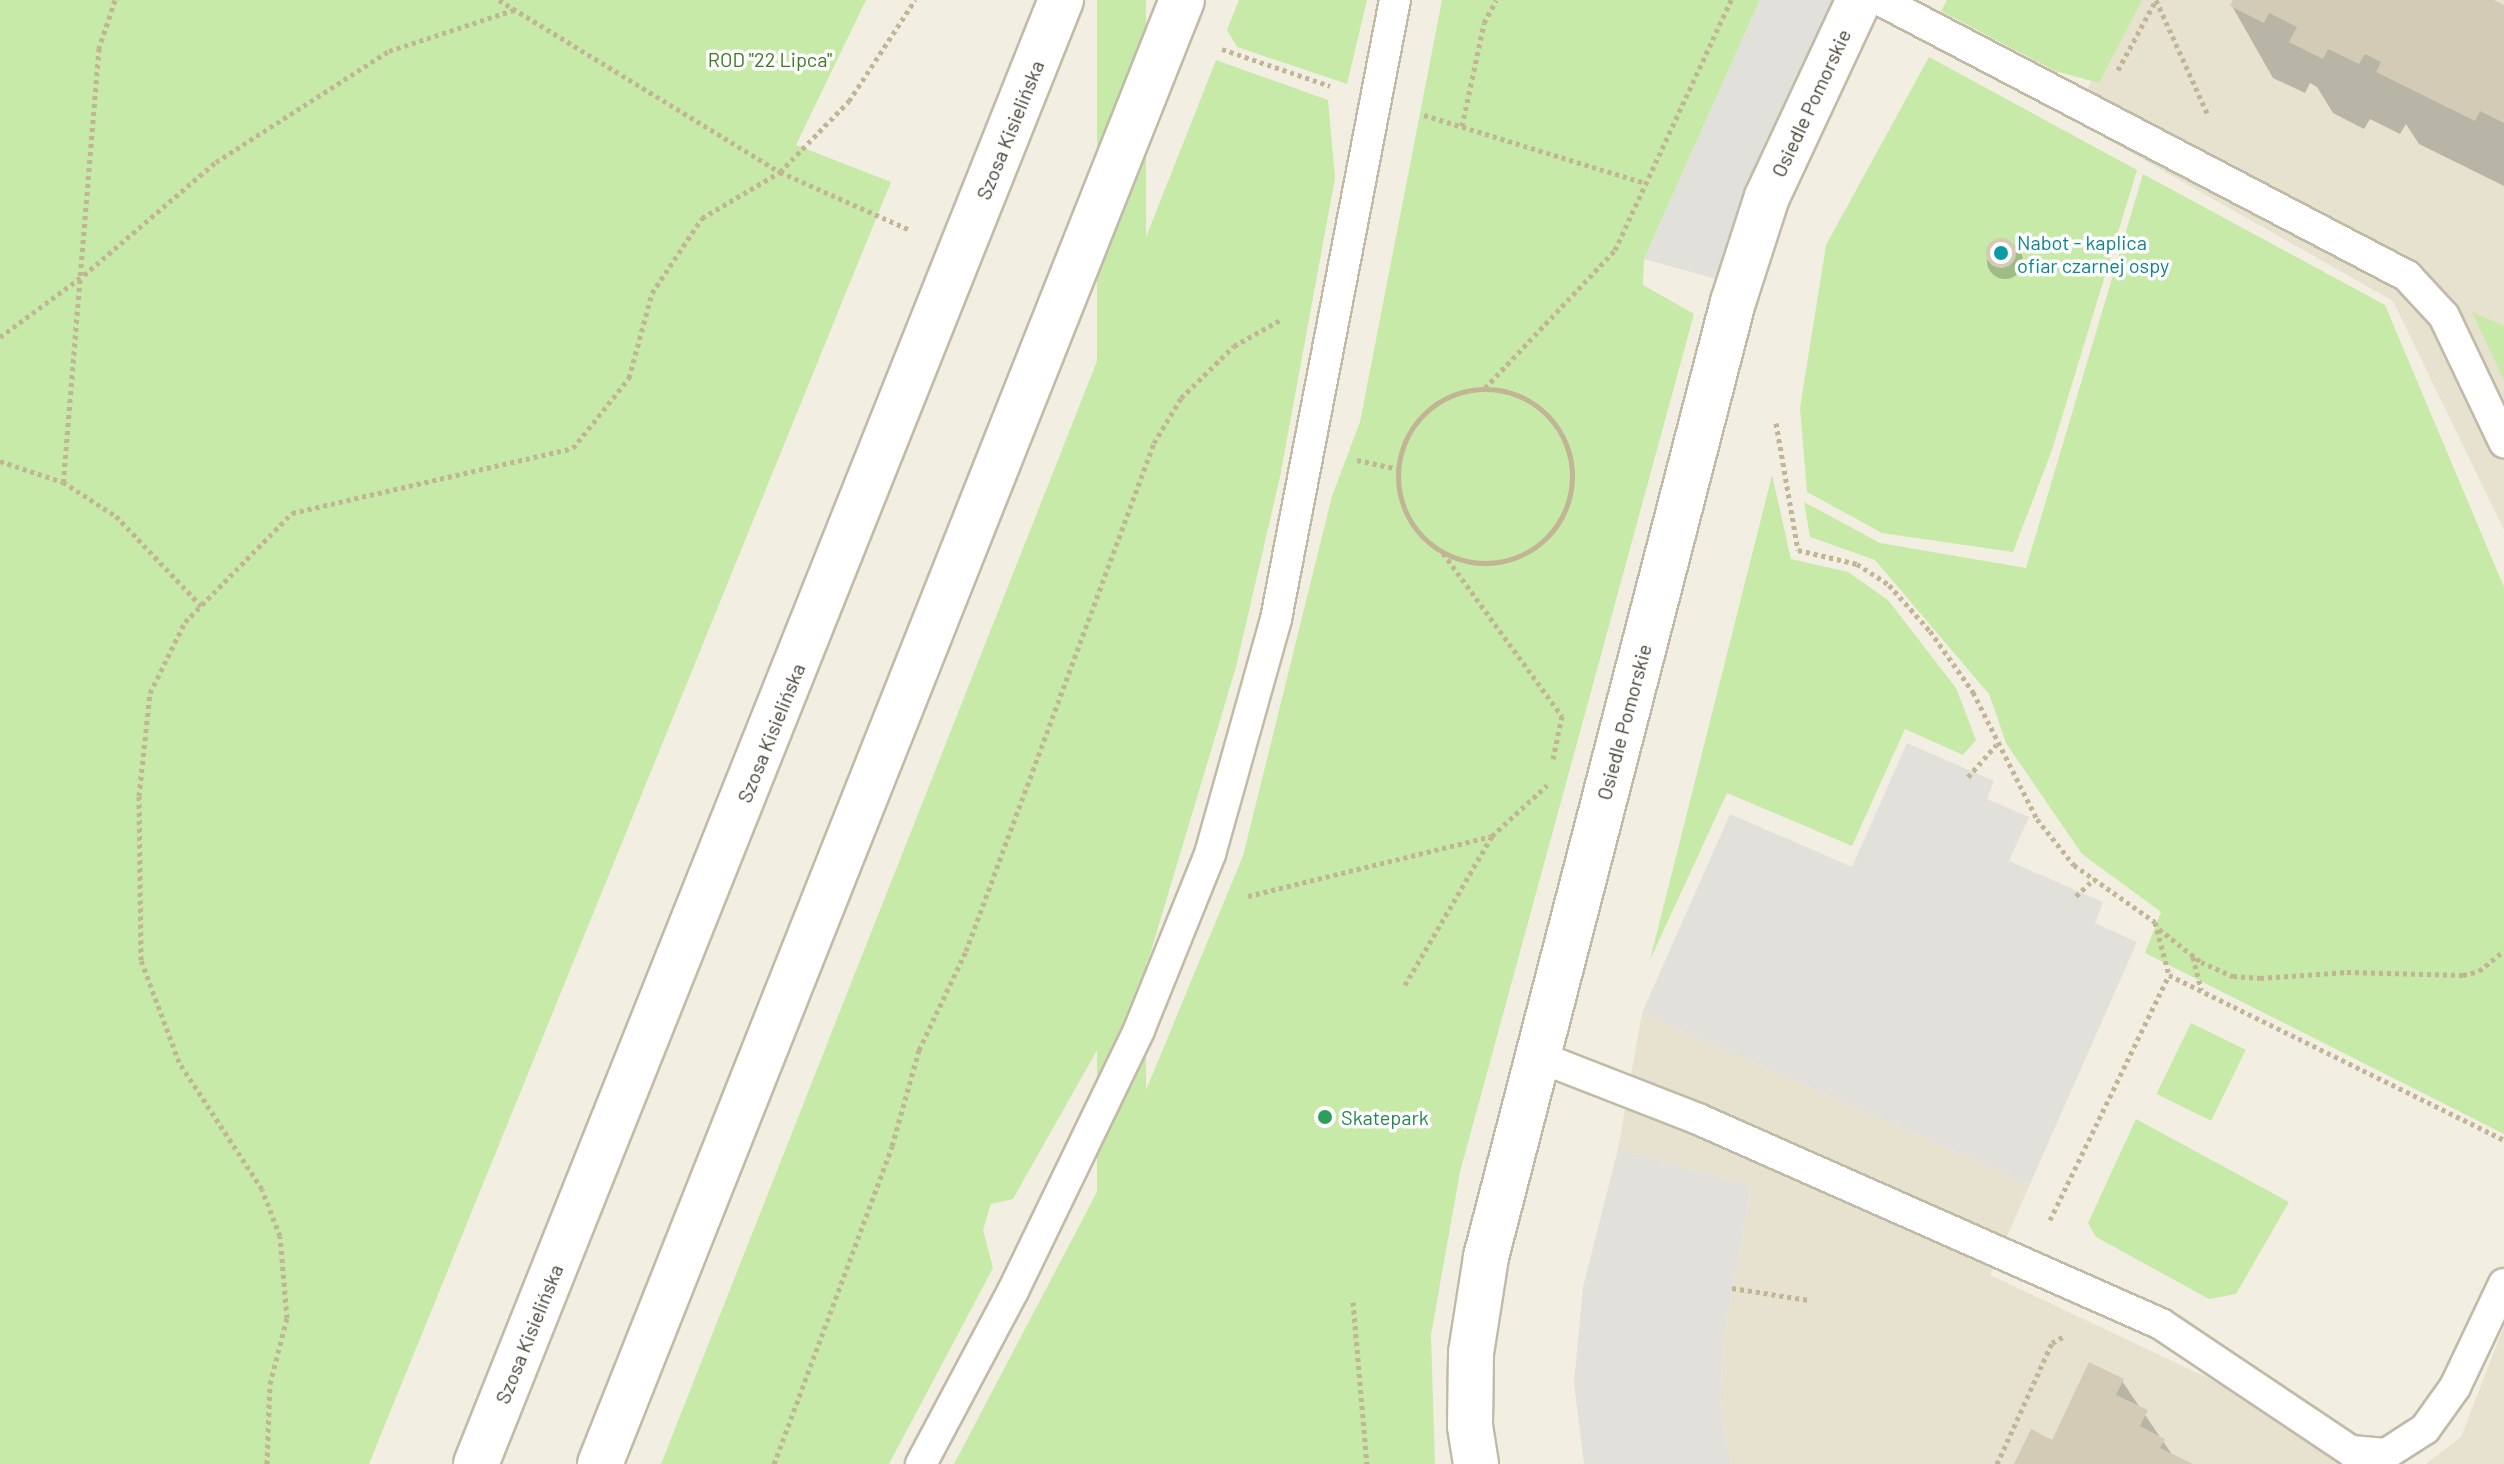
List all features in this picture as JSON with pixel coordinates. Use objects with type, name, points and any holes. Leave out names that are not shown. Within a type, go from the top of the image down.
[{"type":"street","name":"Szosa Kisielińska","points":[[476,1464],[1061,0]]},
{"type":"street","points":[[600,1464],[1182,0]]},
{"type":"street","name":"Osiedle Pomorskie","points":[[1476,1464],[1470,1426],[1473,1339],[1486,1257],[1738,285],[1767,197],[1859,0]]},
{"type":"lane","points":[[921,1464],[1013,1291],[1133,1044],[1210,854],[1276,619],[1395,0]]},
{"type":"lane","points":[[1880,0],[2407,276],[2444,316],[2504,442]]},
{"type":"lane","points":[[1539,1057],[1698,1119],[2161,1324],[2351,1451],[2386,1454],[2425,1429],[2455,1387],[2504,1284]]},
{"type":"path","points":[[63,482],[84,275],[99,48],[115,0]]},
{"type":"path","points":[[499,0],[780,172],[854,209],[898,224]]},
{"type":"path","points":[[267,1464],[270,1384],[287,1318],[280,1236],[262,1189],[179,1062],[141,960],[139,796],[150,693],[185,622],[292,513],[573,448],[629,378],[652,293],[702,218],[780,172],[849,101],[915,0]]},
{"type":"path","points":[[1462,126],[1484,23],[1496,0]]},
{"type":"path","points":[[1484,389],[1615,250],[1731,0]]},
{"type":"path","points":[[2094,112],[2156,0]]},
{"type":"path","points":[[2156,0],[2241,189]]},
{"type":"path","points":[[0,337],[84,275],[216,162],[389,51],[514,10]]},
{"type":"path","points":[[1210,44],[1375,101],[1645,183]]},
{"type":"path","points":[[774,1464],[892,1146],[919,1050],[966,951],[1154,443],[1181,398],[1234,346],[1293,312],[1337,306]]},
{"type":"path","points":[[1405,985],[1492,836],[1547,785],[1562,716],[1443,553],[1421,536],[1405,512],[1399,469],[1412,428],[1431,407],[1456,393],[1484,389],[1513,393],[1538,407],[1558,428],[1569,454],[1572,483],[1565,511],[1527,553],[1500,563],[1470,562],[1443,553]]},
{"type":"path","points":[[1776,423],[1798,550],[1857,564],[1889,585],[1973,692],[1996,745],[2037,819],[2074,865],[2193,956],[2233,976],[2260,978],[2347,972],[2463,975],[2479,971],[2504,951]]},
{"type":"path","points":[[0,461],[63,482],[116,516],[202,607]]},
{"type":"path","points":[[1361,462],[1399,469]]},
{"type":"path","points":[[1968,777],[1996,745]]},
{"type":"path","points":[[1547,785],[1605,796]]},
{"type":"path","points":[[1187,911],[1492,836]]},
{"type":"path","points":[[2076,896],[2094,879]]},
{"type":"path","points":[[2029,1264],[2169,975],[2158,928]]},
{"type":"path","points":[[2193,956],[2201,990]]},
{"type":"path","points":[[2169,975],[2504,1140]]},
{"type":"path","points":[[1732,1288],[1809,1300]]},
{"type":"path","points":[[1353,1302],[1367,1464]]},
{"type":"path","points":[[1997,1464],[2052,1343],[2119,1305]]},
{"type":"shaded area","points":[[1760,0],[1861,0],[1738,285],[1644,259]]},
{"type":"shaded area","points":[[2133,0],[2504,0],[2504,530],[2393,301],[2072,119]]},
{"type":"shaded area","points":[[1907,743],[1994,781],[1987,799],[2029,817],[2009,861],[2103,902],[2095,923],[2137,942],[2030,1184],[1642,1013],[1730,814],[1852,867]]},
{"type":"shaded area","points":[[1642,1013],[2030,1184],[1990,1275],[2390,1464],[1731,1464],[1720,1414],[1723,1339],[1751,1186],[1618,1149]]},
{"type":"shaded area","points":[[1618,1149],[1751,1186],[1723,1339],[1720,1414],[1731,1464],[1584,1464],[1574,1383],[1583,1287]]},
{"type":"shaded area","points":[[2504,1326],[2504,1464],[2426,1464],[2461,1437]]},
{"type":"green space","name":"ROD \"22 Lipca\"","points":[[0,0],[866,0],[796,145],[891,182],[369,1464],[0,1464]]},
{"type":"green space","points":[[1097,0],[1146,0],[1146,1464],[1097,1464]]},
{"type":"green space","points":[[1239,0],[1367,0],[1347,84],[1237,47],[1227,30]]},
{"type":"green space","points":[[1442,0],[1760,0],[1644,259],[1643,285],[1694,314],[1460,1172],[1431,1335],[1435,1464],[954,1464],[1129,1131],[1243,856],[1332,496],[1360,422]]},
{"type":"green space","points":[[1947,0],[2142,0],[2099,83],[2055,71],[1941,11]]},
{"type":"green space","points":[[1929,57],[2137,170],[2052,450],[2013,552],[1882,533],[1807,492],[1800,408],[1826,245]]},
{"type":"green space","points":[[1216,60],[1328,100],[1335,178],[1280,477],[1236,667],[1149,958],[1013,1199],[991,1204],[983,1230],[993,1268],[889,1464],[661,1464]]},
{"type":"green space","points":[[2143,174],[2385,305],[2504,587],[2504,1134],[2145,953],[2161,912],[2082,854],[2006,743],[1989,694],[1875,560],[1810,537],[1804,502],[1880,543],[2026,568]]},
{"type":"green space","points":[[2472,312],[2504,326],[2504,380]]},
{"type":"green space","points":[[1772,475],[1791,559],[1848,572],[1888,600],[1956,688],[1976,740],[1963,755],[1905,729],[1852,846],[1727,793],[1650,960]]},
{"type":"green space","points":[[2191,1023],[2246,1050],[2211,1121],[2156,1094]]},
{"type":"green space","points":[[2136,1119],[2289,1202],[2236,1294],[2209,1299],[2096,1237],[2088,1223]]},
{"type":"building","points":[[2233,0],[2494,0],[2504,5],[2504,123],[2480,111],[2475,121],[2376,72],[2381,62],[2365,54],[2359,64],[2328,49],[2323,59],[2289,42],[2297,27],[2269,13],[2264,23],[2230,6]]},
{"type":"building","name":"Nabot - kaplica ofiar czarnej ospy","points":[[2001,238],[2012,242],[2016,253],[2012,264],[2001,268],[1990,264],[1986,253],[1990,242]]},
{"type":"building","points":[[2089,1362],[2124,1379],[2116,1395],[2148,1410],[2140,1426],[2165,1439],[2160,1448],[2193,1464],[2014,1464],[2031,1429],[2052,1440]]},
{"type":"place","name":"Nabot - kaplica ofiar czarnej ospy","points":[[2001,253]]},
{"type":"place","name":"Skatepark","points":[[1325,1117]]}]
